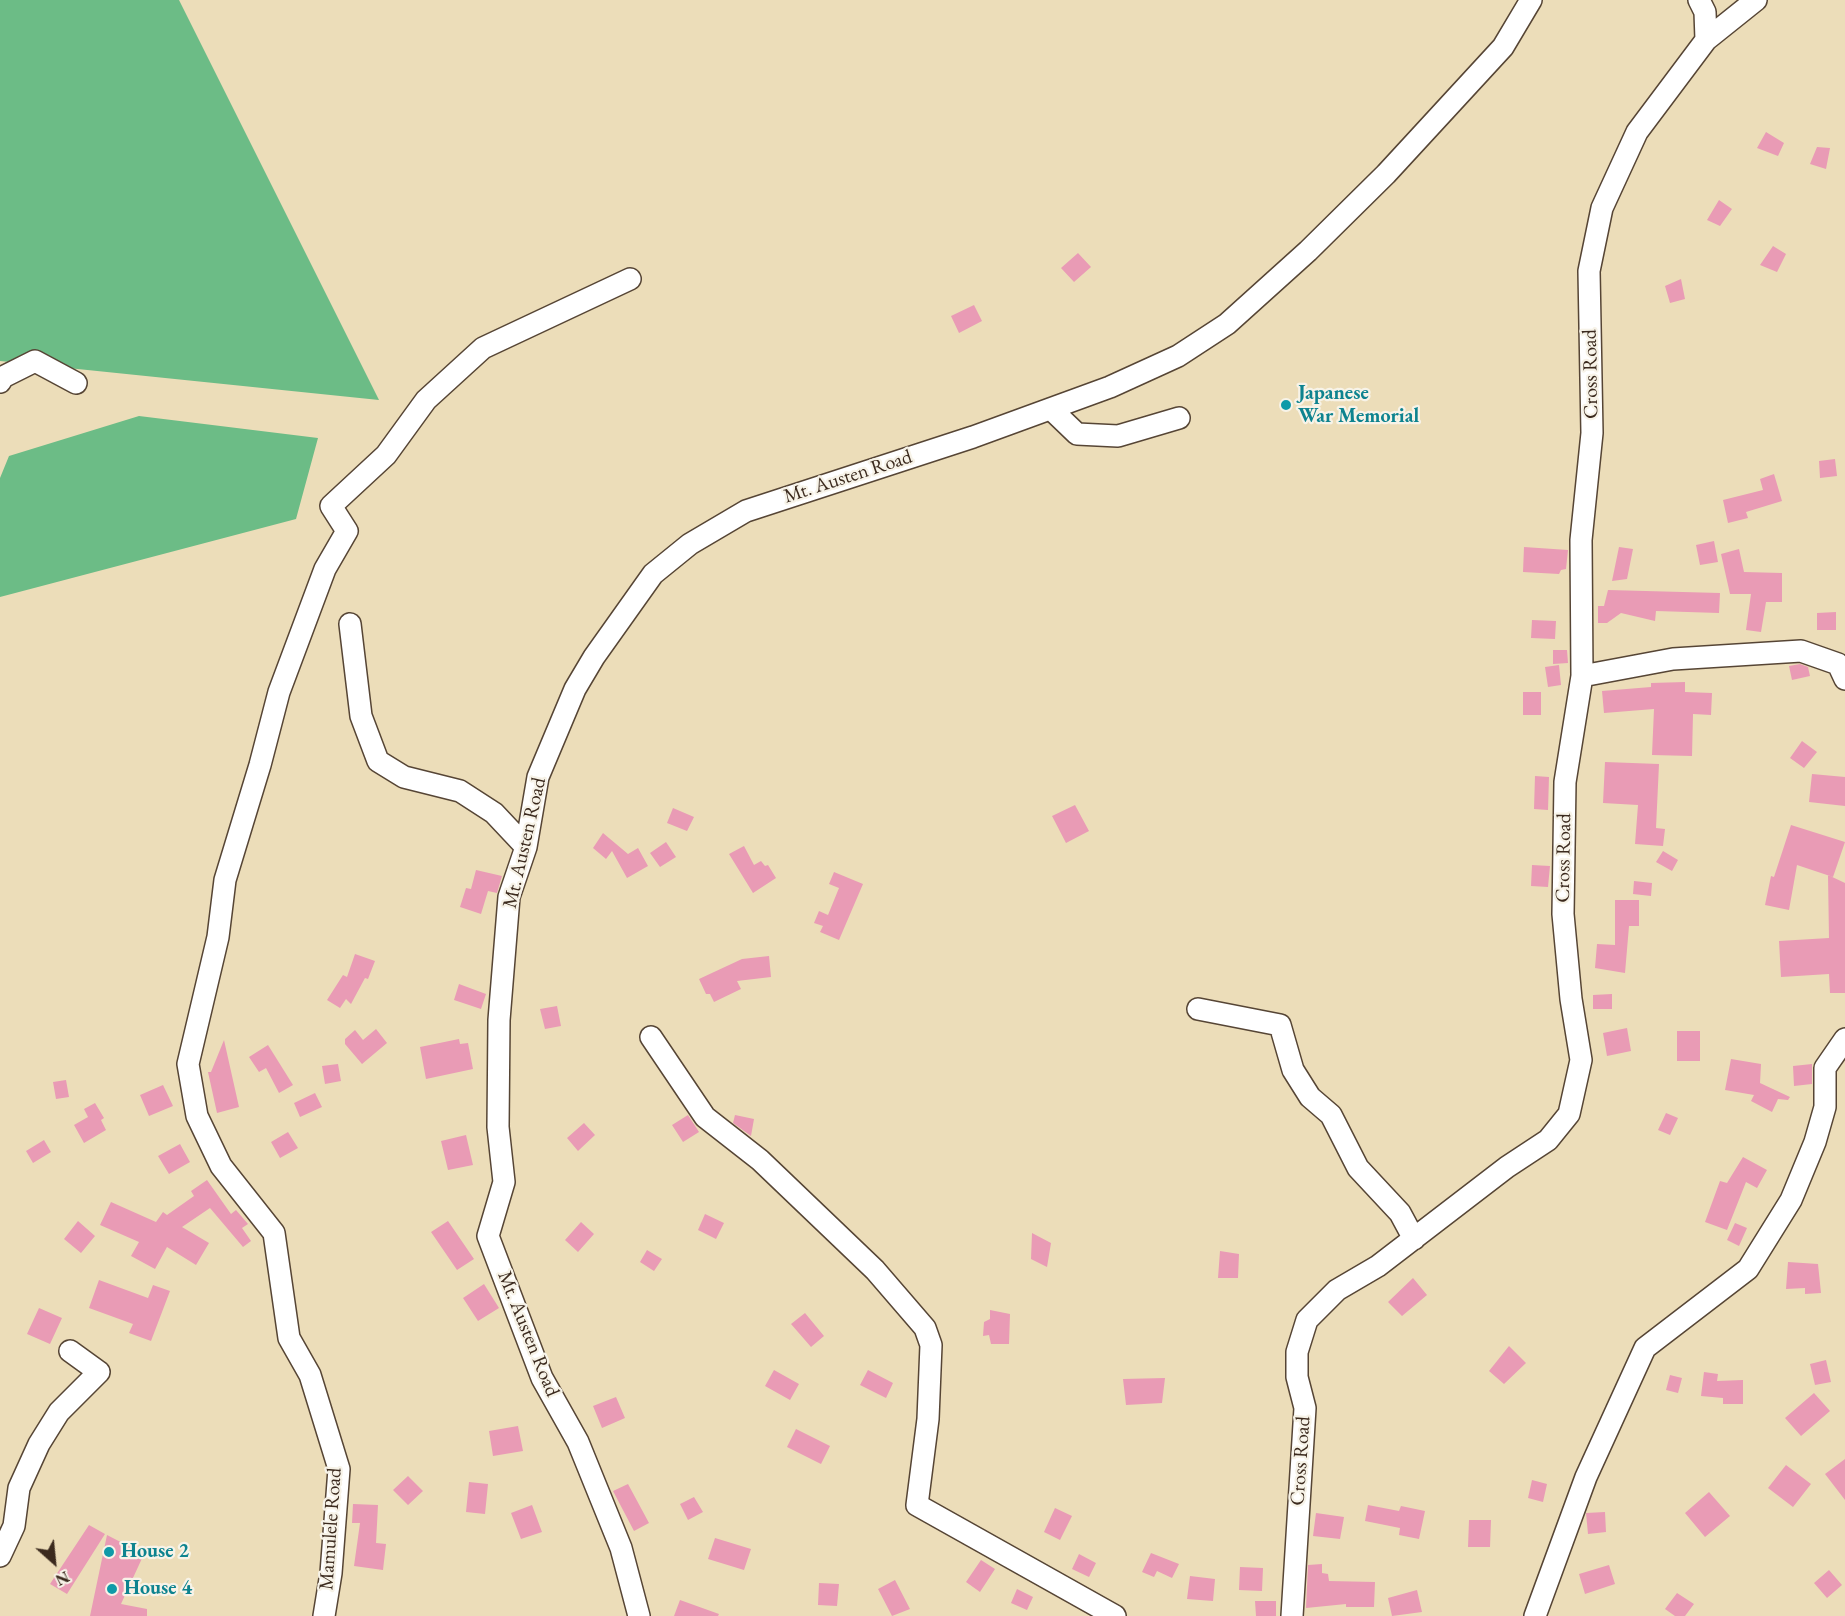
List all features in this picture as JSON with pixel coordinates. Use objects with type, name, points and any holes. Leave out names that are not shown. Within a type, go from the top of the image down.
[{"type":"street","name":"Mt. Austen Road","points":[[639,1616],[621,1548],[578,1442],[542,1378],[488,1236],[504,1182],[498,1127],[499,1020],[510,897],[526,848],[538,777],[575,689],[594,657],[653,574],[690,544],[746,511],[1110,387],[1178,356],[1227,324],[1308,251],[1386,174],[1503,47],[1531,0]]},
{"type":"street","points":[[1699,0],[1705,12],[1706,40]]},
{"type":"street","name":"Cross Road","points":[[1292,1616],[1305,1408],[1297,1377],[1297,1352],[1307,1320],[1337,1290],[1378,1266],[1508,1167],[1548,1140],[1569,1114],[1581,1060],[1571,999],[1563,914],[1565,782],[1582,676],[1581,540],[1592,433],[1589,271],[1602,208],[1637,132],[1706,40],[1756,0]]},
{"type":"street","name":"Mamulele Road","points":[[324,1616],[331,1573],[339,1469],[310,1375],[289,1338],[274,1233],[221,1167],[197,1116],[188,1065],[218,938],[225,880],[260,765],[279,692],[325,569],[347,531],[330,506],[386,455],[426,400],[483,348],[630,279]]},
{"type":"street","points":[[0,382],[3,377],[35,361],[76,383]]},
{"type":"street","points":[[1051,409],[1077,434],[1118,436],[1179,418]]},
{"type":"street","points":[[350,624],[361,716],[378,761],[404,777],[460,791],[494,813],[526,848]]},
{"type":"street","points":[[1582,676],[1673,658],[1801,651],[1838,664],[1845,679]]},
{"type":"street","points":[[1198,1009],[1280,1025],[1293,1070],[1310,1097],[1331,1115],[1358,1168],[1400,1213],[1414,1239]]},
{"type":"street","points":[[651,1037],[705,1117],[760,1160],[874,1270],[925,1328],[931,1345],[928,1419],[917,1505],[1115,1616]]},
{"type":"street","points":[[1535,1616],[1586,1477],[1645,1348],[1748,1269],[1791,1200],[1815,1142],[1825,1107],[1825,1068],[1845,1039]]},
{"type":"street","points":[[0,1557],[15,1526],[19,1488],[39,1443],[59,1412],[99,1372],[70,1351]]},
{"type":"green space","points":[[0,0],[179,0],[379,400],[0,361]]},
{"type":"green space","points":[[139,416],[318,438],[296,519],[0,597],[0,478],[9,456]]},
{"type":"building","points":[[1766,132],[1784,143],[1778,156],[1757,148]]},
{"type":"building","points":[[1817,147],[1830,148],[1826,169],[1810,164]]},
{"type":"building","points":[[1719,200],[1732,209],[1720,226],[1707,220]]},
{"type":"building","points":[[1773,246],[1786,254],[1777,272],[1760,265]]},
{"type":"building","points":[[1078,253],[1091,267],[1074,282],[1061,268]]},
{"type":"building","points":[[1681,279],[1685,299],[1670,303],[1665,286]]},
{"type":"building","points":[[974,305],[982,321],[959,333],[951,316]]},
{"type":"building","points":[[1835,459],[1837,476],[1820,478],[1819,461]]},
{"type":"building","points":[[1774,474],[1782,501],[1746,512],[1748,518],[1728,523],[1723,500],[1763,490],[1760,479]]},
{"type":"building","points":[[1714,541],[1718,562],[1700,565],[1696,545]]},
{"type":"building","points":[[1524,547],[1568,550],[1566,569],[1561,570],[1559,574],[1523,572]]},
{"type":"building","points":[[1619,547],[1633,549],[1627,579],[1612,581]]},
{"type":"building","points":[[1739,549],[1744,572],[1782,573],[1782,602],[1766,602],[1761,632],[1746,630],[1751,594],[1730,594],[1721,554]]},
{"type":"building","points":[[1608,590],[1720,593],[1719,613],[1656,611],[1655,621],[1621,613],[1607,623],[1598,623],[1598,606],[1604,606]]},
{"type":"building","points":[[1836,612],[1836,630],[1817,630],[1817,613]]},
{"type":"building","points":[[1532,620],[1556,621],[1555,639],[1531,638]]},
{"type":"building","points":[[1553,650],[1567,650],[1568,663],[1553,664]]},
{"type":"building","points":[[1800,664],[1808,667],[1810,676],[1792,680],[1789,666]]},
{"type":"building","points":[[1559,665],[1561,685],[1548,687],[1545,667]]},
{"type":"building","points":[[1685,682],[1685,692],[1712,693],[1711,715],[1693,714],[1692,756],[1652,755],[1654,709],[1604,713],[1602,691],[1651,687],[1651,683]]},
{"type":"building","points":[[1523,692],[1541,692],[1541,715],[1523,715]]},
{"type":"building","points":[[1802,741],[1817,752],[1804,768],[1790,758]]},
{"type":"building","points":[[1605,762],[1659,764],[1656,828],[1665,829],[1663,846],[1635,844],[1638,805],[1603,803]]},
{"type":"building","points":[[1812,774],[1845,777],[1845,806],[1809,802]]},
{"type":"building","points":[[1535,776],[1549,777],[1548,810],[1534,809]]},
{"type":"building","points":[[1075,805],[1089,831],[1066,843],[1052,816]]},
{"type":"building","points":[[673,808],[694,817],[687,831],[667,823]]},
{"type":"building","points":[[1791,825],[1845,842],[1833,877],[1797,865],[1789,910],[1765,905],[1771,876],[1774,877]]},
{"type":"building","points":[[603,833],[628,854],[638,848],[648,866],[627,878],[612,851],[606,859],[593,848]]},
{"type":"building","points":[[666,842],[676,857],[660,867],[650,853]]},
{"type":"building","points":[[744,846],[754,865],[761,861],[765,866],[768,865],[776,878],[753,893],[729,854]]},
{"type":"building","points":[[1663,851],[1678,860],[1672,871],[1656,862]]},
{"type":"building","points":[[1532,865],[1550,866],[1548,887],[1531,886]]},
{"type":"building","points":[[476,870],[502,876],[497,893],[488,891],[481,914],[460,907],[466,888],[471,889]]},
{"type":"building","points":[[834,872],[863,884],[839,940],[820,932],[823,926],[814,923],[819,911],[828,915],[839,888],[829,884]]},
{"type":"building","points":[[1828,875],[1845,883],[1845,993],[1830,993],[1829,974],[1781,977],[1779,941],[1829,938]]},
{"type":"building","points":[[1634,881],[1652,883],[1651,896],[1633,894]]},
{"type":"building","points":[[1615,900],[1639,900],[1639,926],[1629,926],[1625,973],[1595,968],[1597,944],[1615,945]]},
{"type":"building","points":[[355,954],[375,961],[368,979],[365,978],[351,1004],[346,999],[340,1008],[327,1000],[343,975],[347,977]]},
{"type":"building","points":[[769,956],[771,977],[737,981],[741,989],[714,1002],[710,994],[706,994],[699,979],[742,959]]},
{"type":"building","points":[[459,984],[486,994],[481,1009],[454,1000]]},
{"type":"building","points":[[1612,994],[1612,1009],[1593,1009],[1593,995]]},
{"type":"building","points":[[557,1006],[561,1026],[545,1029],[540,1009]]},
{"type":"building","points":[[1627,1028],[1631,1051],[1607,1056],[1603,1033]]},
{"type":"building","points":[[376,1029],[387,1043],[362,1064],[345,1044],[345,1039],[355,1030],[363,1040]]},
{"type":"building","points":[[1677,1031],[1700,1031],[1700,1061],[1677,1061]]},
{"type":"building","points":[[459,1039],[460,1044],[468,1043],[473,1069],[426,1079],[420,1047]]},
{"type":"building","points":[[224,1040],[239,1107],[217,1113],[208,1072],[211,1072]]},
{"type":"building","points":[[268,1045],[293,1085],[279,1093],[266,1068],[259,1072],[249,1057]]},
{"type":"building","points":[[1731,1059],[1761,1064],[1760,1083],[1790,1097],[1788,1100],[1778,1099],[1772,1112],[1751,1101],[1754,1095],[1725,1090]]},
{"type":"building","points":[[338,1064],[341,1081],[325,1084],[322,1066]]},
{"type":"building","points":[[1812,1064],[1812,1084],[1794,1086],[1793,1066]]},
{"type":"building","points":[[66,1080],[69,1097],[56,1099],[53,1082]]},
{"type":"building","points":[[163,1085],[173,1106],[149,1116],[140,1095]]},
{"type":"building","points":[[315,1093],[322,1107],[300,1117],[294,1103]]},
{"type":"building","points":[[95,1103],[104,1118],[101,1120],[106,1130],[84,1143],[74,1125],[88,1117],[84,1109]]},
{"type":"building","points":[[1666,1113],[1678,1118],[1670,1135],[1658,1130]]},
{"type":"building","points":[[688,1115],[699,1132],[683,1142],[672,1125]]},
{"type":"building","points":[[735,1115],[754,1119],[751,1136],[733,1123]]},
{"type":"building","points":[[584,1123],[595,1135],[578,1151],[567,1138]]},
{"type":"building","points":[[288,1132],[298,1148],[280,1158],[271,1142]]},
{"type":"building","points":[[466,1135],[473,1165],[448,1170],[441,1141]]},
{"type":"building","points":[[44,1140],[51,1152],[33,1163],[26,1151]]},
{"type":"building","points":[[180,1144],[190,1162],[169,1174],[158,1156]]},
{"type":"building","points":[[1743,1157],[1767,1170],[1757,1188],[1746,1182],[1727,1230],[1705,1222],[1720,1181],[1727,1183]]},
{"type":"building","points":[[207,1180],[231,1214],[236,1210],[248,1224],[242,1228],[251,1241],[243,1247],[210,1208],[182,1227],[209,1243],[196,1265],[167,1247],[155,1269],[131,1256],[139,1242],[100,1225],[111,1202],[156,1222],[163,1212],[167,1215],[194,1196],[191,1191]]},
{"type":"building","points":[[705,1214],[724,1223],[716,1239],[698,1230]]},
{"type":"building","points":[[78,1221],[95,1236],[81,1253],[64,1239]]},
{"type":"building","points":[[448,1221],[474,1259],[457,1270],[431,1232]]},
{"type":"building","points":[[581,1222],[594,1234],[578,1252],[565,1240]]},
{"type":"building","points":[[1735,1223],[1747,1228],[1739,1246],[1727,1240]]},
{"type":"building","points":[[1032,1233],[1051,1243],[1047,1267],[1031,1259]]},
{"type":"building","points":[[647,1250],[662,1259],[654,1271],[640,1262]]},
{"type":"building","points":[[1220,1251],[1239,1254],[1238,1278],[1218,1278]]},
{"type":"building","points":[[1788,1262],[1818,1264],[1821,1293],[1805,1294],[1805,1288],[1786,1289]]},
{"type":"building","points":[[1413,1278],[1427,1295],[1402,1316],[1388,1302]]},
{"type":"building","points":[[99,1280],[148,1298],[153,1285],[170,1291],[151,1341],[129,1333],[133,1324],[89,1308]]},
{"type":"building","points":[[484,1284],[499,1308],[478,1321],[463,1298]]},
{"type":"building","points":[[39,1308],[62,1318],[50,1344],[27,1334]]},
{"type":"building","points":[[990,1310],[1010,1314],[1009,1344],[991,1344],[989,1335],[983,1336],[984,1322],[990,1319]]},
{"type":"building","points":[[805,1313],[824,1336],[811,1347],[791,1324]]},
{"type":"building","points":[[1509,1346],[1526,1363],[1504,1384],[1489,1371]]},
{"type":"building","points":[[1826,1360],[1831,1382],[1815,1385],[1810,1364]]},
{"type":"building","points":[[774,1370],[799,1384],[790,1400],[765,1386]]},
{"type":"building","points":[[868,1370],[893,1383],[886,1398],[860,1385]]},
{"type":"building","points":[[1704,1372],[1718,1374],[1717,1381],[1743,1380],[1743,1404],[1723,1404],[1723,1398],[1701,1396]]},
{"type":"building","points":[[1670,1375],[1682,1378],[1678,1393],[1666,1390]]},
{"type":"building","points":[[1165,1378],[1162,1403],[1126,1405],[1123,1379]]},
{"type":"building","points":[[1814,1393],[1830,1411],[1801,1436],[1785,1418]]},
{"type":"building","points":[[616,1397],[625,1418],[602,1428],[593,1406]]},
{"type":"building","points":[[518,1426],[523,1451],[493,1456],[489,1431]]},
{"type":"building","points":[[796,1429],[830,1446],[821,1464],[787,1447]]},
{"type":"building","points":[[1845,1459],[1845,1500],[1825,1474]]},
{"type":"building","points":[[1786,1465],[1811,1484],[1793,1507],[1768,1488]]},
{"type":"building","points":[[408,1476],[423,1491],[408,1505],[393,1490]]},
{"type":"building","points":[[1532,1480],[1547,1484],[1543,1502],[1528,1498]]},
{"type":"building","points":[[469,1482],[488,1484],[485,1514],[466,1512]]},
{"type":"building","points":[[628,1484],[649,1523],[634,1531],[613,1491]]},
{"type":"building","points":[[1709,1492],[1730,1516],[1705,1537],[1685,1513]]},
{"type":"building","points":[[694,1497],[703,1512],[688,1520],[680,1504]]},
{"type":"building","points":[[353,1504],[378,1505],[376,1543],[386,1544],[383,1570],[354,1566],[360,1523],[352,1523]]},
{"type":"building","points":[[532,1505],[542,1532],[521,1539],[511,1513]]},
{"type":"building","points":[[1368,1505],[1399,1511],[1401,1506],[1425,1511],[1419,1539],[1399,1535],[1400,1528],[1365,1521]]},
{"type":"building","points":[[1055,1508],[1072,1516],[1060,1540],[1044,1532]]},
{"type":"building","points":[[1605,1512],[1606,1532],[1588,1534],[1586,1513]]},
{"type":"building","points":[[1316,1513],[1344,1517],[1340,1539],[1313,1536]]},
{"type":"building","points":[[1469,1520],[1491,1520],[1490,1547],[1468,1547]]},
{"type":"building","points":[[89,1525],[105,1534],[67,1594],[50,1584]]},
{"type":"building","points":[[107,1535],[144,1554],[121,1604],[147,1609],[147,1616],[90,1616]]},
{"type":"building","points":[[715,1538],[751,1549],[744,1570],[708,1559]]},
{"type":"building","points":[[1151,1553],[1179,1564],[1172,1578],[1157,1571],[1154,1577],[1142,1572]]},
{"type":"building","points":[[1079,1554],[1096,1563],[1089,1577],[1072,1569]]},
{"type":"building","points":[[981,1560],[995,1569],[980,1592],[966,1582]]},
{"type":"building","points":[[1322,1564],[1322,1573],[1328,1574],[1329,1581],[1375,1582],[1374,1607],[1346,1607],[1346,1604],[1306,1608],[1308,1565]]},
{"type":"building","points":[[1609,1565],[1615,1584],[1585,1594],[1579,1574]]},
{"type":"building","points":[[1240,1567],[1263,1568],[1262,1591],[1239,1590]]},
{"type":"building","points":[[1829,1570],[1842,1585],[1827,1598],[1814,1583]]},
{"type":"building","points":[[1190,1576],[1215,1579],[1213,1601],[1187,1599]]},
{"type":"building","points":[[895,1580],[910,1609],[892,1616],[878,1589]]},
{"type":"building","points":[[819,1583],[839,1584],[837,1606],[818,1605]]},
{"type":"building","points":[[1017,1589],[1033,1597],[1027,1610],[1011,1603]]},
{"type":"building","points":[[1417,1590],[1422,1612],[1392,1616],[1388,1598]]},
{"type":"building","points":[[1677,1593],[1694,1604],[1685,1616],[1675,1616],[1665,1609]]},
{"type":"building","points":[[680,1600],[719,1614],[718,1616],[674,1616]]},
{"type":"building","points":[[1255,1601],[1276,1601],[1276,1616],[1256,1616]]},
{"type":"place","name":"Japanese War Memorial","points":[[1286,405]]},
{"type":"place","name":"House 2","points":[[109,1552]]},
{"type":"place","name":"House 4","points":[[112,1589]]}]
